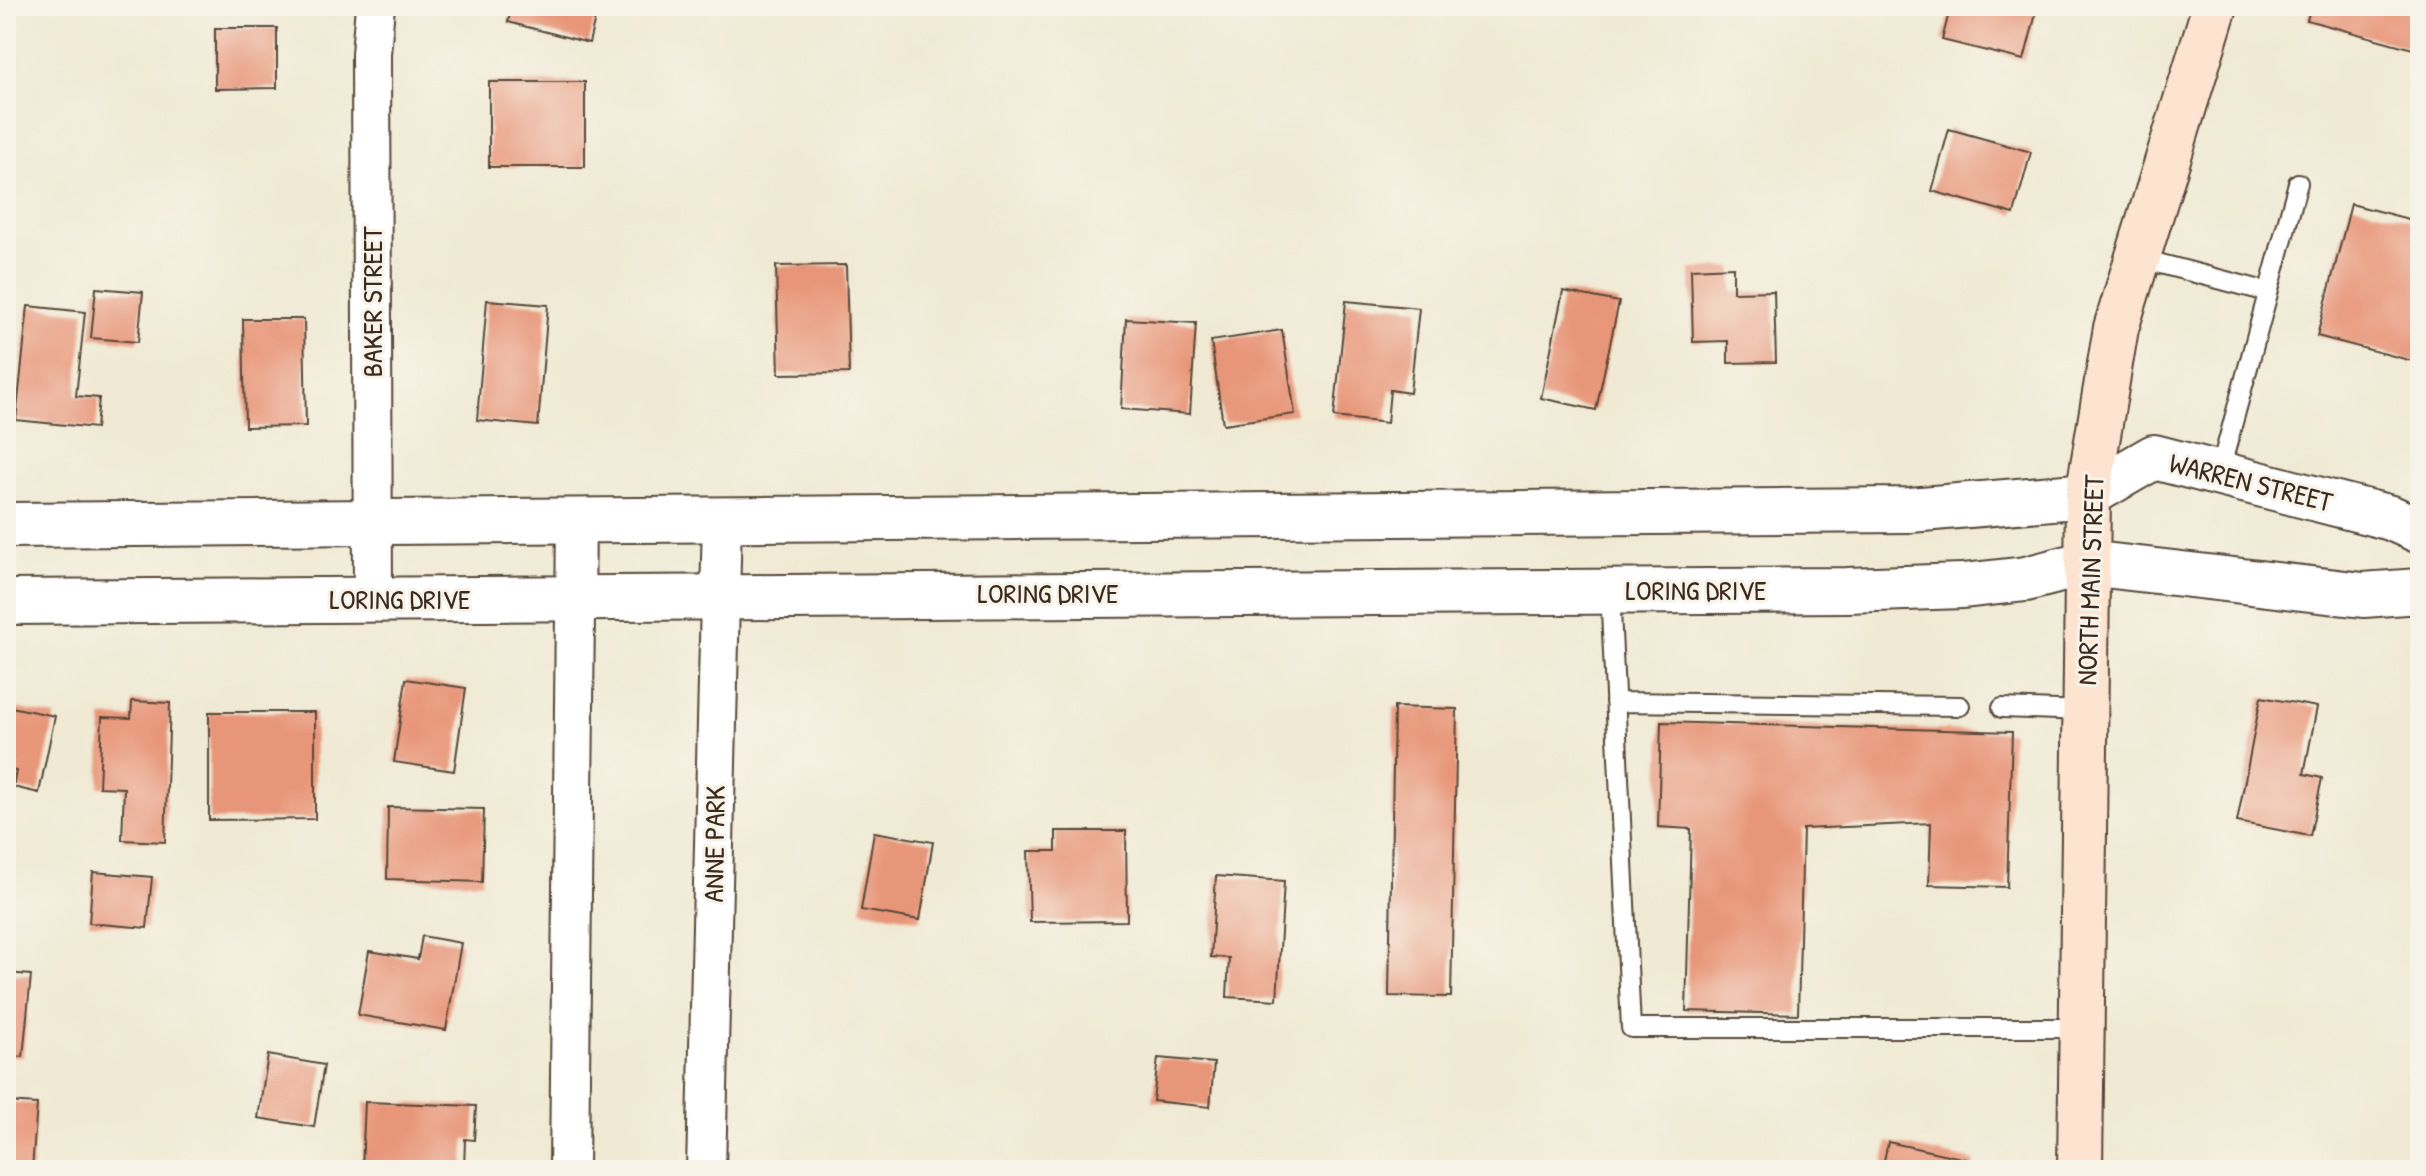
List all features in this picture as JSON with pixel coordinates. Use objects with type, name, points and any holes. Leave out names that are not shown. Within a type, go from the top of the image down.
[{"type":"main road","name":"NORTH MAIN STREET","points":[[2080,1170],[2088,495],[2116,328],[2215,6]]},
{"type":"street","name":"BAKER STREET","points":[[373,599],[371,54],[375,6]]},
{"type":"street","name":"WARREN STREET","points":[[2088,495],[2154,457],[2391,518],[2420,531]]},
{"type":"street","points":[[6,525],[1910,510],[2088,495]]},
{"type":"street","name":"ANNE PARK","points":[[706,1170],[722,519]]},
{"type":"street","points":[[569,1170],[576,520]]},
{"type":"street","points":[[2087,563],[2363,595],[2420,591]]},
{"type":"street","name":"LORING DRIVE","points":[[6,602],[1963,586],[2026,579],[2087,563]]},
{"type":"lane","points":[[2219,474],[2298,183]]},
{"type":"lane","points":[[2138,258],[2268,292]]},
{"type":"lane","points":[[1610,589],[1631,1028],[2082,1028]]},
{"type":"lane","points":[[1615,702],[1960,706]]},
{"type":"lane","points":[[2002,708],[2086,711]]},
{"type":"building","points":[[512,6],[598,6],[589,43],[508,22]]},
{"type":"building","points":[[1940,6],[2038,6],[2024,60],[1942,40],[1950,9]]},
{"type":"building","points":[[2311,6],[2420,6],[2420,51],[2307,20]]},
{"type":"building","points":[[215,28],[277,28],[277,88],[215,89]]},
{"type":"building","points":[[489,82],[585,82],[585,167],[489,167]]},
{"type":"building","points":[[1949,129],[2031,152],[2014,214],[1932,191]]},
{"type":"building","points":[[2351,204],[2420,222],[2420,363],[2317,336]]},
{"type":"building","points":[[846,265],[849,373],[779,374],[776,266]]},
{"type":"building","points":[[1733,267],[1733,292],[1774,291],[1776,362],[1728,363],[1728,341],[1693,342],[1691,269]]},
{"type":"building","points":[[96,288],[143,292],[138,342],[91,338]]},
{"type":"building","points":[[1563,291],[1619,302],[1596,410],[1541,398]]},
{"type":"building","points":[[487,300],[548,305],[538,426],[477,420]]},
{"type":"building","points":[[1346,301],[1419,308],[1410,393],[1390,390],[1387,423],[1334,417]]},
{"type":"building","points":[[28,306],[85,312],[76,396],[99,398],[96,428],[16,420]]},
{"type":"building","points":[[243,319],[304,319],[306,426],[245,427]]},
{"type":"building","points":[[1126,319],[1196,323],[1190,414],[1121,409]]},
{"type":"building","points":[[1282,330],[1295,414],[1223,424],[1211,341]]},
{"type":"building","points":[[406,679],[466,688],[454,771],[394,762]]},
{"type":"building","points":[[2261,697],[2317,707],[2304,774],[2322,778],[2310,836],[2237,822]]},
{"type":"building","points":[[132,701],[170,703],[165,842],[122,840],[124,788],[99,787],[102,717],[131,718]]},
{"type":"building","points":[[6,706],[55,716],[39,793],[13,787],[16,771],[6,769]]},
{"type":"building","points":[[1394,707],[1457,709],[1451,997],[1389,996]]},
{"type":"building","points":[[209,712],[315,712],[315,819],[209,820]]},
{"type":"building","points":[[1661,722],[2012,732],[2007,887],[1929,885],[1931,823],[1803,829],[1798,1014],[1686,1011],[1691,829],[1658,827]]},
{"type":"building","points":[[388,807],[484,809],[482,882],[387,879]]},
{"type":"building","points":[[1056,831],[1126,831],[1127,921],[1030,922],[1028,851],[1056,851]]},
{"type":"building","points":[[874,832],[933,842],[920,920],[861,910]]},
{"type":"building","points":[[93,872],[152,877],[147,928],[89,923]]},
{"type":"building","points":[[1216,876],[1284,881],[1277,1000],[1227,997],[1229,958],[1211,957]]},
{"type":"building","points":[[422,936],[461,943],[446,1030],[358,1015],[369,951],[418,959]]},
{"type":"building","points":[[6,973],[31,975],[23,1057],[6,1055]]},
{"type":"building","points":[[268,1055],[324,1065],[314,1127],[258,1118]]},
{"type":"building","points":[[1158,1058],[1214,1063],[1210,1107],[1153,1101]]},
{"type":"building","points":[[6,1102],[37,1104],[32,1170],[6,1170]]},
{"type":"building","points":[[365,1102],[476,1106],[474,1140],[465,1139],[464,1170],[362,1168]]},
{"type":"building","points":[[1888,1142],[1975,1161],[1973,1170],[1882,1170]]}]
